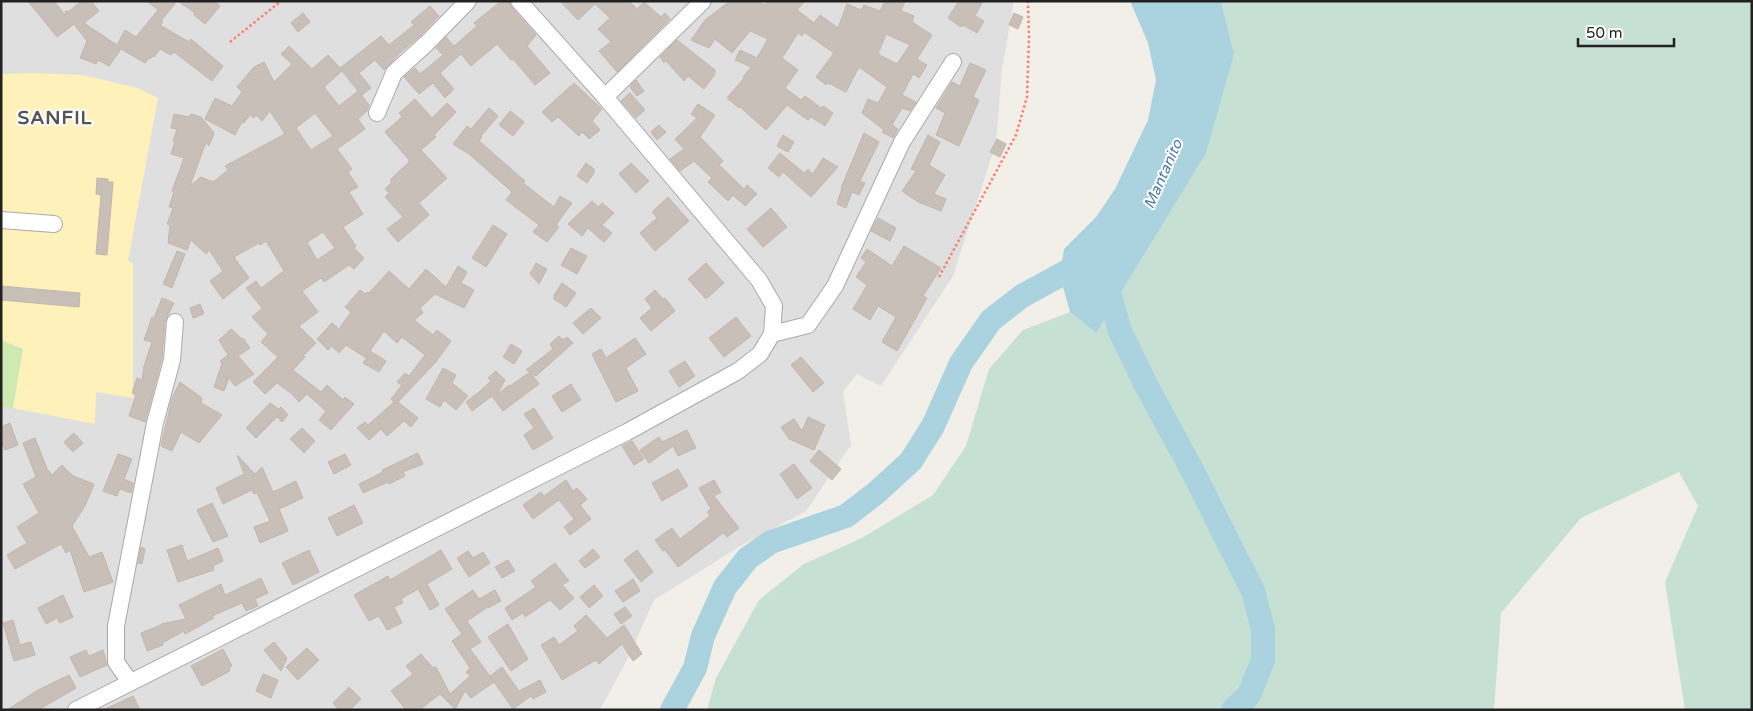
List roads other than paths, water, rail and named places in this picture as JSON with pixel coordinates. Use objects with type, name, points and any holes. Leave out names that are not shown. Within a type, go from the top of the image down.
[{"type":"street","points":[[377,113],[394,73],[427,43],[468,1]]},
{"type":"street","points":[[76,710],[627,432],[738,371],[760,354],[772,334],[774,306],[759,280],[520,1]]},
{"type":"street","points":[[604,97],[704,1]]},
{"type":"street","points":[[772,334],[808,325],[835,286],[902,142],[953,62]]},
{"type":"street","points":[[1,220],[54,224]]},
{"type":"street","points":[[130,682],[116,662],[116,626],[155,423],[172,360],[175,322]]},
{"type":"water","name":"Mantanito","points":[[1130,1],[1221,1],[1234,54],[1206,153],[1096,333],[1070,312],[1060,276],[1064,249],[1096,217],[1115,189],[1148,120],[1156,80],[1148,43]]},
{"type":"waterway","points":[[672,710],[695,668],[703,636],[725,587],[748,558],[771,542],[846,516],[876,493],[911,461],[933,426],[961,363],[991,320],[1022,296],[1088,260]]},
{"type":"waterway","points":[[1104,275],[1120,331],[1253,591],[1263,629],[1263,660],[1249,695],[1233,710]]},
{"type":"district","name":"SANFIL","points":[[55,117]]}]
